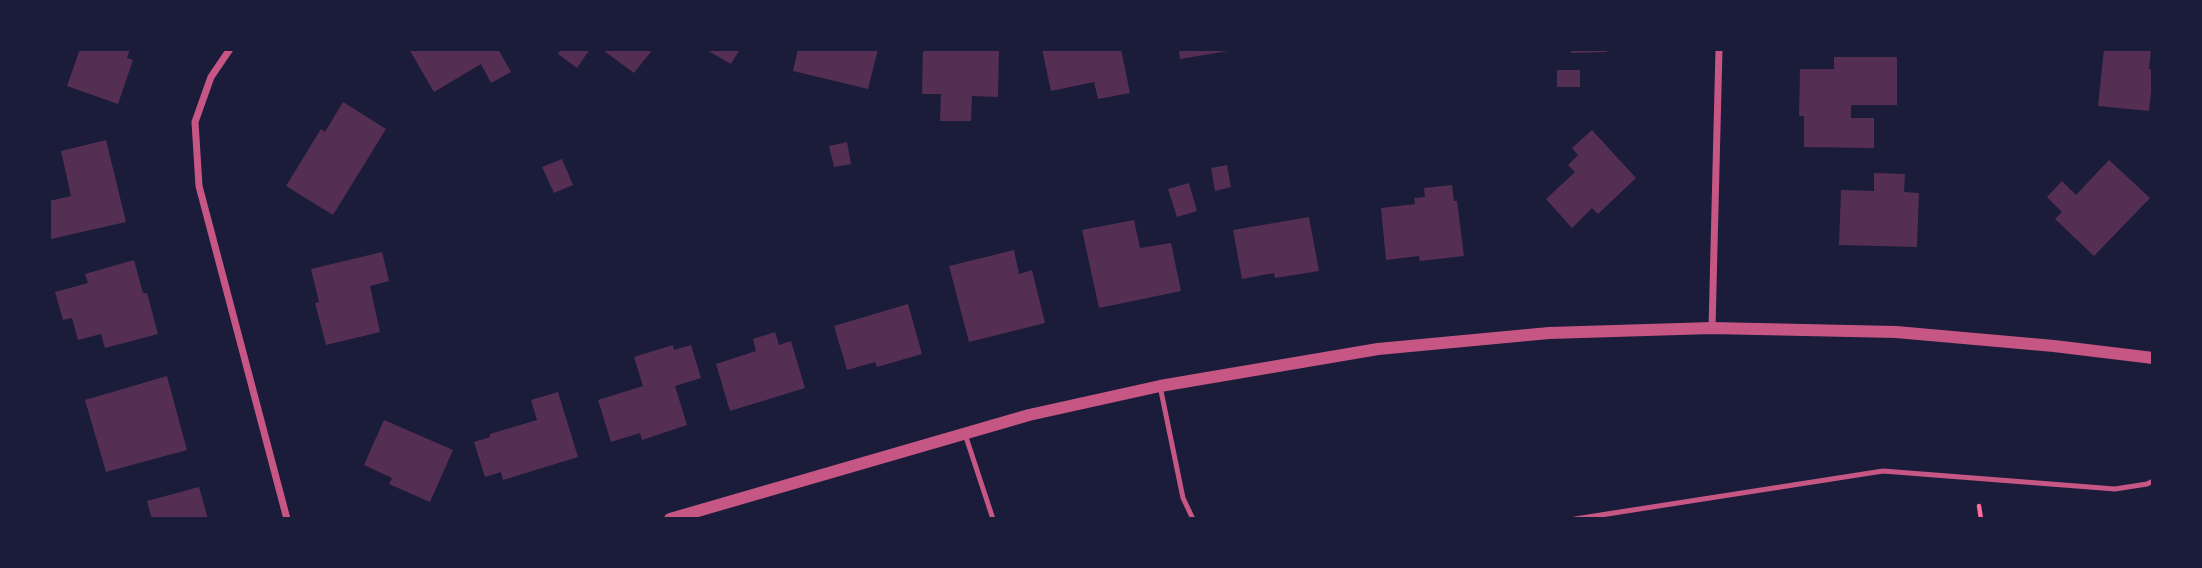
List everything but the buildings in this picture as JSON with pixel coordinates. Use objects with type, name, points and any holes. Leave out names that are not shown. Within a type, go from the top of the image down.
[{"type":"street","points":[[230,49],[211,77],[195,122],[199,186],[287,519]]},
{"type":"street","points":[[1712,328],[1719,49]]},
{"type":"street","points":[[670,519],[1029,415],[1160,386],[1378,349],[1549,333],[1712,328],[1896,332],[2153,358]]},
{"type":"lane","points":[[1160,386],[1183,498],[1193,519]]},
{"type":"lane","points":[[965,434],[993,519]]},
{"type":"lane","points":[[1575,519],[1883,471],[2115,489],[2153,481]]},
{"type":"path","points":[[1979,506],[1981,519]]}]
